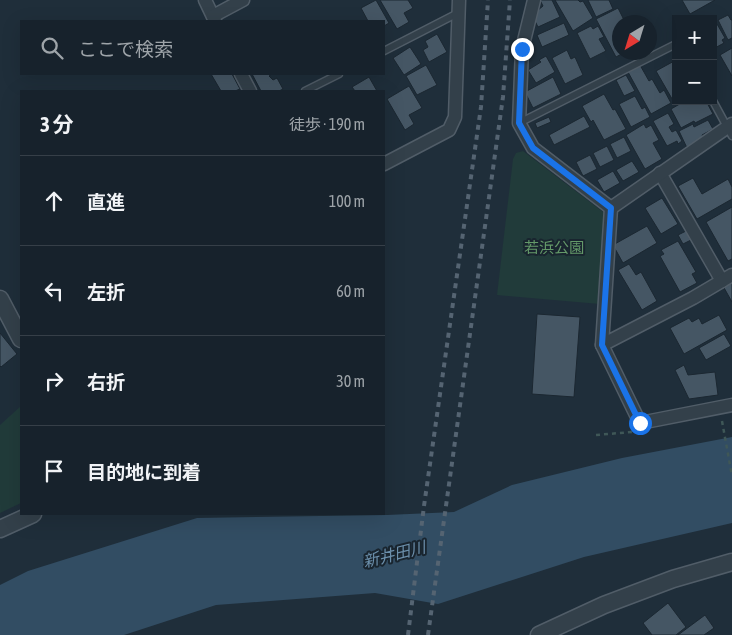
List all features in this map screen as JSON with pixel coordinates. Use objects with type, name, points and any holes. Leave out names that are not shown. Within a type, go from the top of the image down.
[{"type":"street","points":[[205,0],[214,19],[243,0]]},
{"type":"street","points":[[385,163],[449,130],[455,118],[459,0]]},
{"type":"street","points":[[534,0],[522,49],[519,123],[533,148],[611,208]]},
{"type":"street","points":[[242,75],[249,90]]},
{"type":"street","points":[[611,208],[730,129]]},
{"type":"street","points":[[602,345],[693,298],[727,278],[660,174]]},
{"type":"street","points":[[611,208],[602,345],[640,423],[732,405]]},
{"type":"street","points":[[1,305],[20,337]]},
{"type":"street","points":[[0,529],[31,515]]},
{"type":"street","points":[[539,635],[604,605],[673,579],[732,562]]},
{"type":"lane","points":[[385,50],[458,13]]},
{"type":"lane","points":[[519,123],[672,46]]},
{"type":"lane","points":[[307,90],[338,75]]},
{"type":"lane","points":[[715,105],[730,129]]},
{"type":"path","points":[[720,412],[732,476]]},
{"type":"green space","name":"若浜公園","points":[[523,151],[607,215],[600,304],[497,295],[513,159],[516,153]]},
{"type":"green space","points":[[20,407],[20,503],[0,513],[0,425]]},
{"type":"water","name":"新井田川","points":[[732,437],[732,523],[584,557],[438,604],[375,593],[216,605],[124,635],[0,635],[0,585],[28,571],[197,518],[454,512],[512,485],[622,458]]},
{"type":"building","points":[[376,0],[389,23],[385,25],[385,20],[367,20],[361,8]]},
{"type":"building","points":[[380,0],[408,0],[413,8],[404,13],[409,22],[397,29]]},
{"type":"building","points":[[540,0],[552,0],[560,17],[538,27],[532,15],[543,6]]},
{"type":"building","points":[[555,0],[583,1],[593,18],[573,31]]},
{"type":"building","points":[[588,0],[609,0],[613,9],[596,17]]},
{"type":"building","points":[[682,0],[715,0],[690,14]]},
{"type":"building","points":[[618,8],[622,15],[612,15],[612,49],[596,19]]},
{"type":"building","points":[[728,15],[732,20],[732,38],[728,40],[718,20]]},
{"type":"building","points":[[564,23],[569,35],[542,47],[537,35]]},
{"type":"building","points":[[717,24],[725,38],[722,40],[724,43],[717,47]]},
{"type":"building","points":[[591,26],[593,29],[598,26],[604,37],[599,39],[606,51],[590,59],[577,33]]},
{"type":"building","points":[[437,34],[447,52],[429,62],[423,50],[428,47],[425,41]]},
{"type":"building","points":[[410,47],[421,64],[404,75],[393,58]]},
{"type":"building","points":[[732,48],[732,76],[720,55]]},
{"type":"building","points":[[567,50],[571,59],[575,57],[583,75],[565,84],[552,58]]},
{"type":"building","points":[[546,56],[555,72],[536,83],[528,70],[541,62],[539,60]]},
{"type":"building","points":[[672,62],[672,99],[656,71]]},
{"type":"building","points":[[426,65],[437,85],[417,95],[406,76]]},
{"type":"building","points":[[640,65],[649,81],[652,79],[660,93],[664,90],[671,103],[651,114],[628,72]]},
{"type":"building","points":[[212,75],[233,75],[240,89],[238,90],[220,90]]},
{"type":"building","points":[[253,75],[270,75],[269,76],[273,80],[277,78],[283,89],[281,90],[260,90]]},
{"type":"building","points":[[626,75],[635,91],[624,96],[616,80]]},
{"type":"building","points":[[369,77],[376,90],[354,90],[352,87]]},
{"type":"building","points":[[553,77],[561,94],[533,108],[525,92]]},
{"type":"building","points":[[409,86],[422,108],[409,115],[414,124],[405,130],[387,99]]},
{"type":"building","points":[[604,94],[626,129],[604,140],[593,120],[591,122],[582,106]]},
{"type":"building","points":[[635,96],[642,109],[645,107],[650,117],[631,127],[619,104]]},
{"type":"building","points":[[678,105],[708,105],[713,114],[681,128],[671,109]]},
{"type":"building","points":[[668,113],[674,124],[669,127],[672,132],[676,130],[682,141],[678,144],[677,141],[667,146],[653,121]]},
{"type":"building","points":[[584,116],[590,127],[554,145],[549,135]]},
{"type":"building","points":[[549,117],[551,122],[537,128],[535,123]]},
{"type":"building","points":[[708,120],[713,129],[702,135],[705,141],[688,150],[679,131],[693,124],[694,127]]},
{"type":"building","points":[[644,124],[646,128],[651,125],[659,140],[653,143],[662,159],[645,169],[626,135]]},
{"type":"building","points":[[624,137],[631,151],[617,158],[610,144]]},
{"type":"building","points":[[607,146],[614,160],[600,167],[593,153]]},
{"type":"building","points":[[590,155],[597,169],[583,176],[576,162]]},
{"type":"building","points":[[632,161],[639,172],[623,181],[616,170]]},
{"type":"building","points":[[613,171],[620,183],[604,192],[597,180]]},
{"type":"building","points":[[693,178],[702,194],[728,179],[732,187],[732,199],[697,219],[678,186]]},
{"type":"building","points":[[662,198],[678,224],[661,234],[645,208]]},
{"type":"building","points":[[732,207],[732,259],[728,261],[706,222]]},
{"type":"building","points":[[647,226],[657,243],[623,263],[613,245]]},
{"type":"building","points":[[686,231],[691,240],[683,244],[678,235]]},
{"type":"building","points":[[678,241],[696,272],[692,274],[697,283],[680,292],[660,256],[664,254],[661,250]]},
{"type":"building","points":[[629,264],[636,275],[641,272],[657,301],[642,310],[618,270]]},
{"type":"building","points":[[732,281],[732,302],[723,286]]},
{"type":"building","points":[[537,314],[580,317],[574,397],[532,394]]},
{"type":"building","points":[[719,315],[727,330],[684,354],[670,328],[689,318],[692,322],[699,318],[702,324]]},
{"type":"building","points":[[0,333],[17,354],[1,367],[0,366]]},
{"type":"building","points":[[724,334],[731,346],[706,360],[699,348]]},
{"type":"building","points":[[684,365],[688,375],[715,372],[718,395],[689,399],[675,370]]},
{"type":"building","points":[[668,603],[686,627],[676,635],[652,635],[643,623]]},
{"type":"building","points":[[705,615],[714,628],[704,635],[678,635]]},
{"type":"railway","points":[[408,635],[424,506],[481,107],[488,0]]},
{"type":"railway","points":[[428,635],[503,97],[510,0]]},
{"type":"route","points":[[522,49],[519,123],[533,148],[611,208],[602,345],[640,423]]}]
